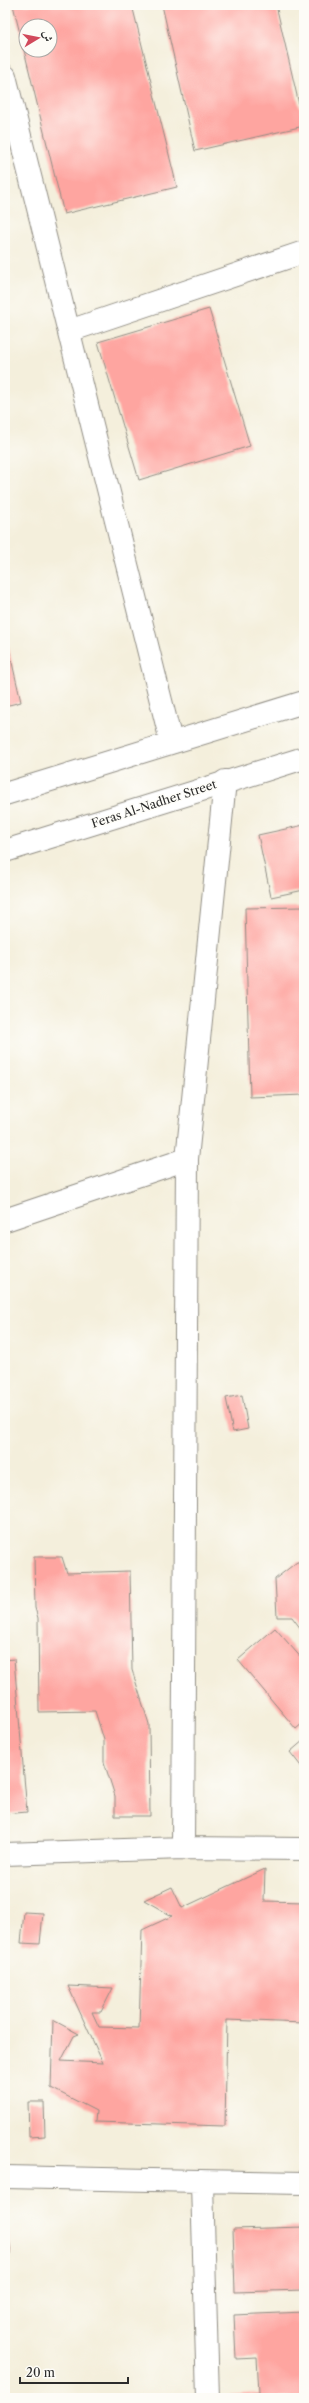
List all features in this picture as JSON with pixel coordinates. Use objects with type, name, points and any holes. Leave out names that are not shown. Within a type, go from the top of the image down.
[{"type":"street","points":[[5,76],[171,741]]},
{"type":"street","points":[[69,331],[304,252]]},
{"type":"street","points":[[5,794],[171,741],[304,702]]},
{"type":"street","name":"Feras Al-Nadher Street","points":[[5,851],[225,781],[304,758]]},
{"type":"street","points":[[183,1848],[187,1158],[225,781]]},
{"type":"street","points":[[5,1220],[187,1158]]},
{"type":"street","points":[[5,1854],[183,1848],[304,1849]]},
{"type":"street","points":[[5,2177],[304,2183]]},
{"type":"street","points":[[202,2182],[208,2398]]},
{"type":"building","points":[[13,5],[132,5],[177,187],[64,214],[26,58],[58,58],[58,18],[18,18],[18,25]]},
{"type":"building","points":[[162,5],[276,5],[304,126],[195,151]]},
{"type":"building","points":[[209,309],[250,446],[139,480],[98,342]]},
{"type":"building","points":[[5,632],[21,702],[5,706]]},
{"type":"building","points":[[304,825],[304,890],[271,897],[258,835]]},
{"type":"building","points":[[304,907],[304,1095],[250,1097],[245,908]]},
{"type":"building","points":[[242,1395],[248,1429],[233,1432],[226,1398]]},
{"type":"building","points":[[34,1557],[62,1557],[67,1573],[130,1571],[132,1670],[149,1724],[150,1816],[115,1816],[115,1796],[104,1762],[104,1740],[95,1711],[39,1712],[38,1618],[35,1608]]},
{"type":"building","points":[[297,1562],[304,1562],[304,1633],[292,1617],[277,1617],[275,1579]]},
{"type":"building","points":[[275,1628],[304,1661],[304,1722],[296,1729],[238,1660]]},
{"type":"building","points":[[14,1659],[27,1812],[5,1814],[5,1660]]},
{"type":"building","points":[[304,1740],[304,1770],[290,1752]]},
{"type":"building","points":[[265,1869],[264,1901],[304,1902],[304,2023],[227,2020],[225,2126],[95,2122],[96,2111],[51,2088],[53,2020],[79,2034],[74,2036],[61,2061],[103,2063],[68,1986],[113,1988],[101,2012],[92,2012],[99,2027],[139,2028],[142,1930],[172,1916],[144,1900],[172,1887],[182,1908]]},
{"type":"building","points":[[24,1912],[43,1913],[40,1944],[21,1943]]},
{"type":"building","points":[[28,2102],[44,2102],[45,2136],[29,2137]]},
{"type":"building","points":[[304,2227],[304,2290],[235,2292],[233,2229]]},
{"type":"building","points":[[5,2230],[8,2230],[11,2254],[5,2255]]},
{"type":"building","points":[[304,2312],[304,2398],[230,2398],[230,2395],[259,2393],[257,2358],[236,2359],[234,2315]]}]
